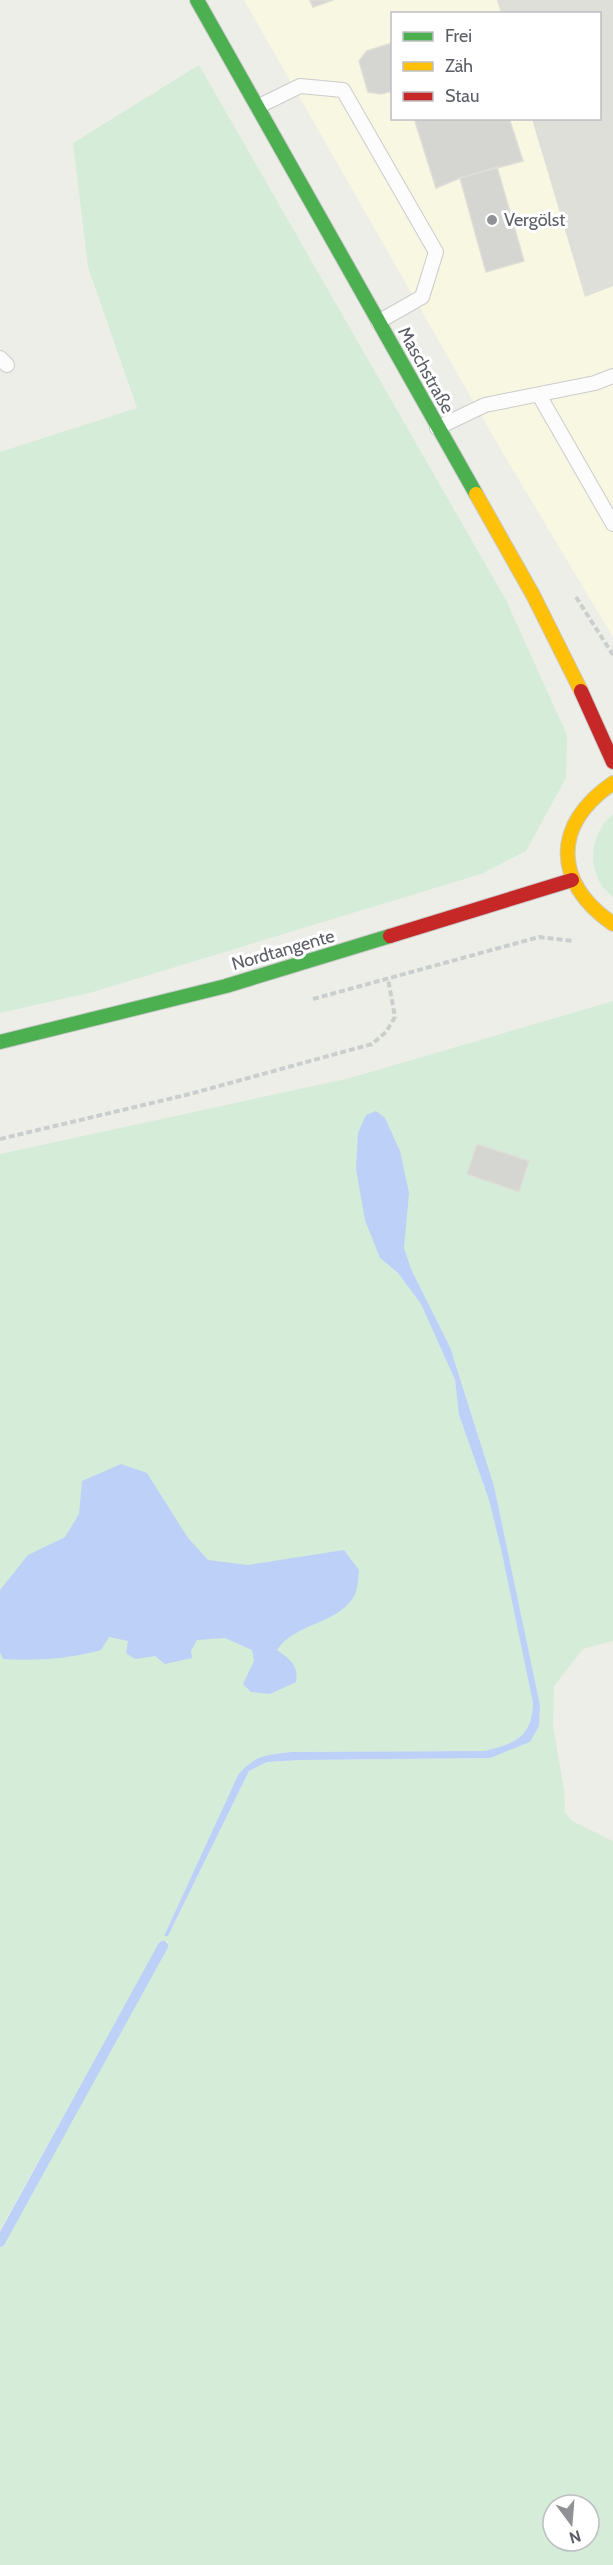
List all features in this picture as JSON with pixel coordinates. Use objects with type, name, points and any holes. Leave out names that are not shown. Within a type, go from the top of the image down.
[{"type":"main road","name":"Maschstraße","points":[[197,0],[533,595],[573,673],[613,762]]},
{"type":"main road","points":[[613,783],[599,791],[581,809],[571,831],[567,856],[572,880],[583,901],[599,917],[613,924]]},
{"type":"main road","name":"Nordtangente","points":[[0,1042],[226,986],[572,880]]},
{"type":"lane","points":[[257,107],[300,87],[343,90],[436,252],[422,297],[378,322]]},
{"type":"lane","points":[[437,428],[485,405],[539,395],[613,376]]},
{"type":"lane","points":[[539,395],[613,524]]},
{"type":"path","points":[[310,1000],[466,955],[538,937],[572,940],[582,946]]},
{"type":"path","points":[[0,1139],[190,1094],[372,1044],[386,1032],[395,1017],[379,940]]},
{"type":"shaded area","points":[[244,0],[497,0],[501,12],[391,12],[391,120],[532,120],[585,296],[613,286],[613,637],[504,455]]},
{"type":"shaded area","points":[[497,0],[613,0],[613,286],[585,297],[532,120],[601,120],[601,12],[501,12]]},
{"type":"shaded area","points":[[199,65],[506,600],[567,735],[566,778],[526,851],[481,874],[93,992],[0,1013],[0,452],[137,408],[88,267],[73,143]]},
{"type":"shaded area","points":[[613,814],[613,897],[604,889],[598,878],[593,856],[599,833]]},
{"type":"shaded area","points":[[613,1001],[613,1641],[583,1649],[554,1686],[553,1726],[564,1790],[565,1812],[572,1821],[613,1841],[613,2565],[0,2565],[0,2249],[169,1941],[161,1941],[0,2230],[0,1154],[350,1078]],"holes":[[[405,1228],[404,1248],[412,1271],[450,1347],[494,1486],[540,1705],[539,1725],[530,1742],[490,1758],[301,1760],[267,1762],[249,1771],[168,1936],[164,1936],[238,1775],[255,1760],[267,1755],[291,1752],[485,1751],[514,1741],[526,1731],[529,1724],[533,1703],[501,1549],[489,1500],[459,1415],[455,1380],[421,1304],[398,1273],[380,1258]]]},
{"type":"water","points":[[376,1111],[385,1118],[400,1151],[409,1193],[404,1248],[412,1271],[450,1347],[494,1486],[540,1705],[539,1726],[530,1742],[490,1758],[301,1760],[267,1762],[249,1771],[168,1936],[164,1936],[238,1775],[250,1763],[267,1755],[291,1752],[485,1751],[505,1745],[520,1737],[526,1731],[532,1714],[533,1703],[501,1549],[489,1500],[459,1415],[455,1380],[421,1304],[398,1273],[380,1258],[365,1220],[356,1169],[358,1133],[366,1115]]},
{"type":"water","points":[[121,1464],[147,1473],[188,1538],[208,1560],[248,1565],[344,1550],[359,1570],[357,1588],[353,1598],[336,1614],[294,1634],[277,1650],[294,1666],[296,1682],[270,1694],[251,1692],[243,1684],[254,1661],[252,1650],[225,1638],[197,1640],[191,1651],[192,1658],[165,1664],[155,1656],[135,1659],[126,1653],[128,1641],[109,1637],[101,1650],[89,1653],[52,1659],[3,1659],[0,1652],[0,1590],[28,1555],[65,1537],[79,1514],[82,1481]]},
{"type":"building","points":[[310,0],[333,0],[313,7]]},
{"type":"building","points":[[391,43],[391,91],[381,94],[368,92],[359,61],[367,51]]},
{"type":"building","points":[[415,120],[510,120],[523,161],[460,178],[436,188]]},
{"type":"building","name":"Vergölst","points":[[497,167],[524,261],[486,272],[460,178]]},
{"type":"building","points":[[477,1144],[529,1161],[519,1192],[467,1174]]},
{"type":"waterway","points":[[0,2242],[163,1946]]},
{"type":"traffic: fast","points":[[197,0],[476,494]]},
{"type":"traffic: fast","points":[[0,1042],[226,986],[390,936]]},
{"type":"traffic: slow","points":[[476,494],[533,595],[581,691]]},
{"type":"traffic: slow","points":[[613,783],[593,799],[579,817],[570,835],[568,854],[571,872],[579,890],[593,908],[613,924]]},
{"type":"traffic: jam","points":[[581,691],[613,762]]},
{"type":"traffic: jam","points":[[390,936],[572,880]]},
{"type":"place","name":"Vergölst","points":[[492,220]]}]
